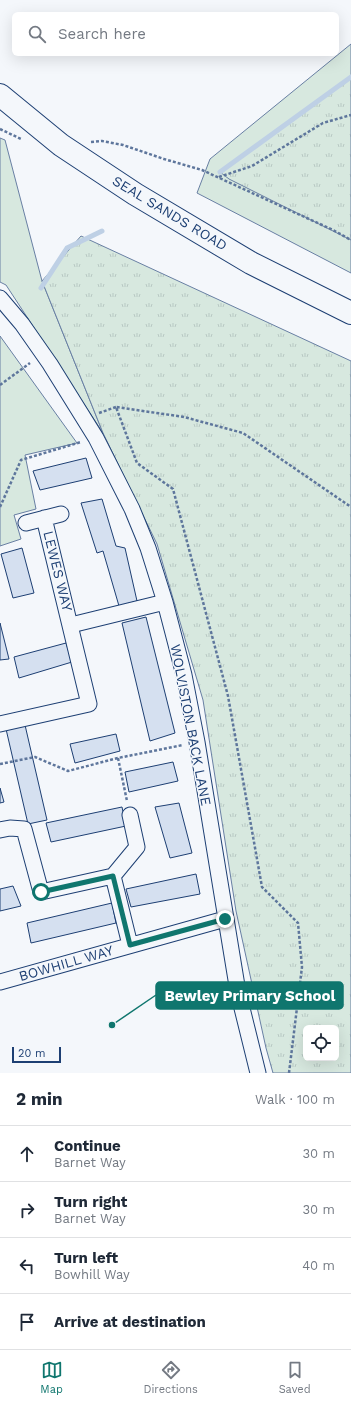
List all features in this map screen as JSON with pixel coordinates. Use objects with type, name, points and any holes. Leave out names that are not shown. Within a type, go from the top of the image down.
[{"type":"main road","name":"SEAL SANDS ROAD","points":[[0,95],[61,145],[135,194],[251,263],[351,313]]},
{"type":"street","name":"WOLVISTON BACK LANE","points":[[0,298],[7,305],[43,353],[96,438],[132,508],[148,548],[165,602],[184,675],[197,742],[238,992],[258,1073]]},
{"type":"street","name":"LEWES WAY","points":[[26,522],[61,514]]},
{"type":"street","name":"LEWES WAY","points":[[0,724],[89,704],[44,518]]},
{"type":"street","name":"LEWES WAY","points":[[71,625],[165,602]]},
{"type":"street","points":[[0,830],[10,828],[24,829],[41,892],[113,876],[137,847],[130,815]]},
{"type":"street","points":[[113,876],[130,945]]},
{"type":"street","name":"BOWHILL WAY","points":[[0,982],[225,919]]},
{"type":"path","points":[[218,177],[252,166],[323,123],[351,115]]},
{"type":"path","points":[[61,145],[102,141],[123,145],[202,170],[333,230],[351,240]]},
{"type":"path","points":[[0,385],[43,353]]},
{"type":"path","points":[[290,1073],[302,967],[298,924],[262,887],[228,696],[173,489],[137,463],[116,407],[184,417],[243,433],[351,508]]},
{"type":"path","points":[[0,507],[21,460],[96,438]]},
{"type":"path","points":[[0,764],[35,757],[68,771],[118,758],[197,742]]},
{"type":"path","points":[[118,758],[130,815]]},
{"type":"green space","points":[[351,44],[351,273],[197,193],[210,159],[336,56],[339,56],[339,54]]},
{"type":"green space","points":[[351,77],[351,240],[229,179],[220,172]]},
{"type":"green space","points":[[0,138],[5,140],[42,281],[103,433],[6,285],[0,282]]},
{"type":"green space","points":[[81,236],[351,361],[351,1073],[273,1073],[266,1048],[236,911],[203,700],[157,544],[103,433],[42,281]]},
{"type":"green space","points":[[0,336],[77,443],[25,455],[36,509],[14,515],[21,539],[0,546]]},
{"type":"building","points":[[86,458],[92,478],[40,490],[33,471]]},
{"type":"building","points":[[102,499],[116,546],[125,548],[137,601],[119,606],[103,551],[97,553],[81,503]]},
{"type":"building","points":[[22,548],[34,593],[13,598],[1,554]]},
{"type":"building","points":[[146,617],[175,733],[150,741],[122,623]]},
{"type":"building","points":[[0,623],[9,659],[0,660]]},
{"type":"building","points":[[66,643],[72,662],[19,678],[14,657]]},
{"type":"building","points":[[25,725],[47,820],[28,824],[6,729]]},
{"type":"building","points":[[116,734],[120,751],[75,763],[70,744]]},
{"type":"building","points":[[173,762],[178,781],[129,792],[125,772]]},
{"type":"building","points":[[0,788],[4,802],[0,803]]},
{"type":"building","points":[[179,803],[192,853],[170,858],[155,807]]},
{"type":"building","points":[[122,807],[126,826],[51,842],[46,823]]},
{"type":"building","points":[[196,874],[200,894],[131,907],[126,889]]},
{"type":"building","points":[[13,886],[21,906],[0,911],[0,889]]},
{"type":"building","points":[[112,903],[116,923],[31,943],[27,923]]},
{"type":"waterway","points":[[220,172],[351,77]]},
{"type":"waterway","points":[[41,288],[67,248],[102,231]]},
{"type":"place","name":"Bewley Primary School","points":[[112,1025]]},
{"type":"route","points":[[41,892],[113,876],[130,945],[225,919]]}]
